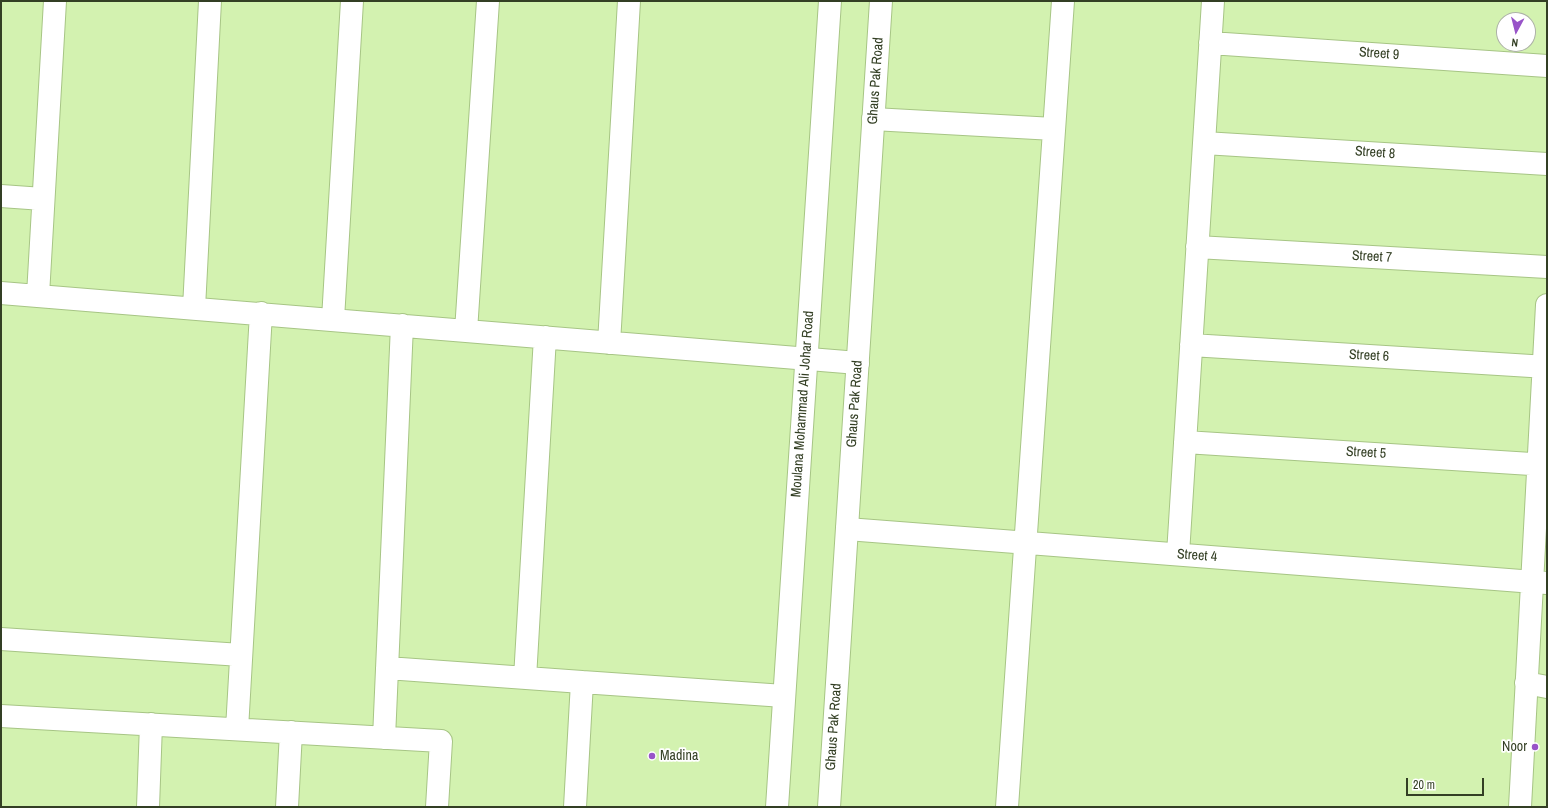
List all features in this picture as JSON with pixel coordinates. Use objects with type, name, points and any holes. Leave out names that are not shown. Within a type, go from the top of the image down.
[{"type":"street","points":[[38,295],[55,1]]},
{"type":"street","points":[[194,308],[210,1]]},
{"type":"street","points":[[333,320],[352,1]]},
{"type":"street","points":[[466,331],[488,1]]},
{"type":"street","points":[[609,343],[629,1]]},
{"type":"street","name":"Moulana Mohammad Ali Johar Road","points":[[777,807],[830,1]]},
{"type":"street","name":"Ghaus Pak Road","points":[[828,807],[881,1]]},
{"type":"street","points":[[1007,807],[1063,1]]},
{"type":"street","points":[[1178,554],[1213,1]]},
{"type":"street","name":"Street 9","points":[[1210,43],[1547,66]]},
{"type":"street","points":[[874,119],[1054,128]]},
{"type":"street","name":"Street 8","points":[[1204,143],[1547,164]]},
{"type":"street","points":[[1,196],[44,199]]},
{"type":"street","name":"Street 7","points":[[1197,247],[1547,267]]},
{"type":"street","points":[[1,293],[261,313],[807,360],[858,363]]},
{"type":"street","points":[[1520,807],[1526,683],[1539,582],[1547,305]]},
{"type":"street","points":[[237,729],[261,313]]},
{"type":"street","points":[[384,738],[402,325]]},
{"type":"street","points":[[525,678],[545,337]]},
{"type":"street","name":"Street 6","points":[[1191,345],[1545,367]]},
{"type":"street","name":"Street 5","points":[[1185,442],[1542,464]]},
{"type":"street","name":"Street 4","points":[[847,529],[1539,582]]},
{"type":"street","points":[[1,639],[241,655]]},
{"type":"street","points":[[387,668],[784,696]]},
{"type":"street","points":[[575,807],[582,682]]},
{"type":"street","points":[[1526,683],[1547,687]]},
{"type":"street","points":[[1,716],[441,741],[437,807]]},
{"type":"street","points":[[148,807],[151,724]]},
{"type":"street","points":[[287,807],[291,732]]},
{"type":"place","name":"Noor","points":[[1535,747]]},
{"type":"place","name":"Madina","points":[[652,756]]}]
